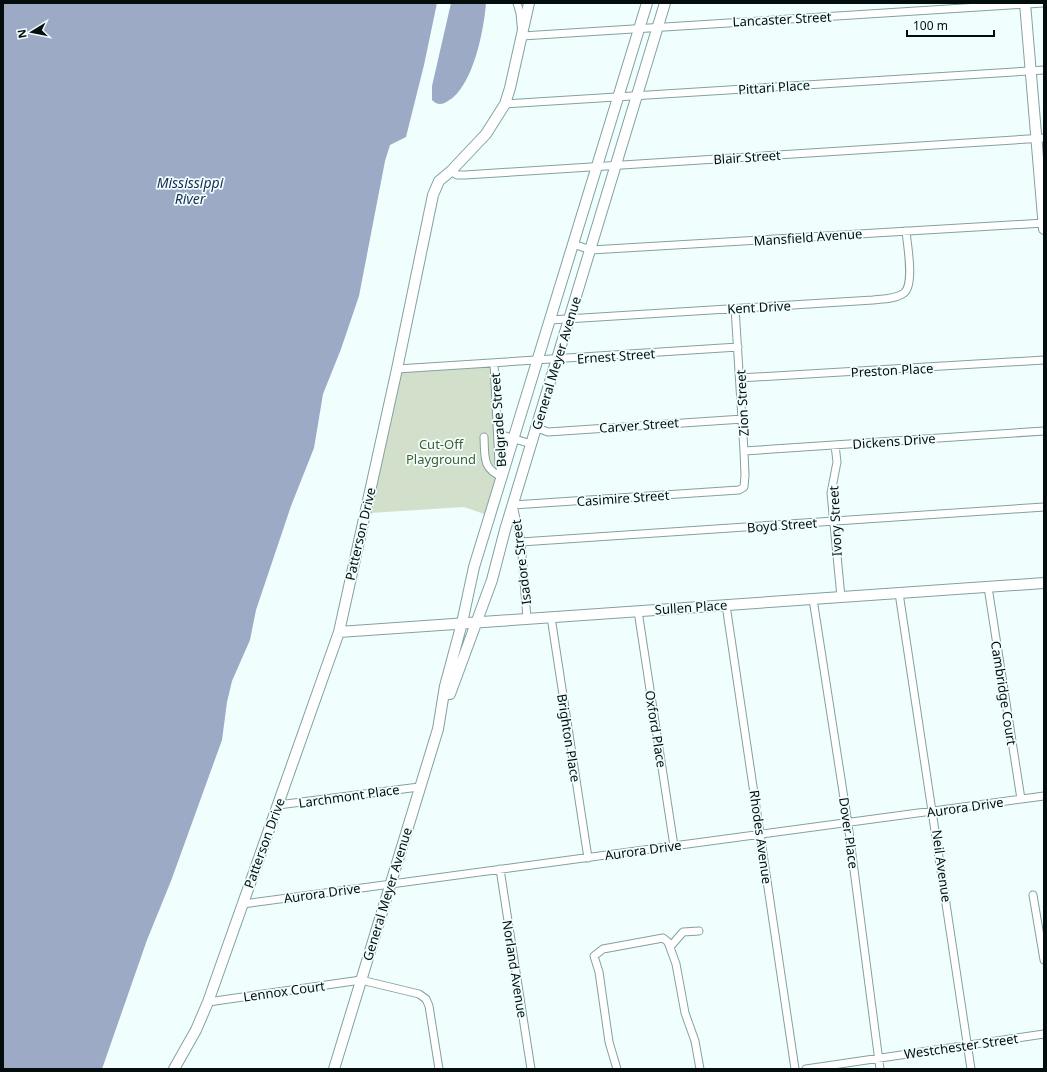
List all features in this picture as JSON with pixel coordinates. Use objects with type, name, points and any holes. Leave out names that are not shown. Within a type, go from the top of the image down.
[{"type":"street","points":[[518,3],[522,36]]},
{"type":"street","name":"Patterson Drive","points":[[174,1069],[196,1030],[208,1002],[339,632],[397,369],[430,204],[439,181],[451,171],[486,134],[505,104],[529,3]]},
{"type":"street","name":"General Meyer Avenue","points":[[440,720],[446,686],[474,567],[489,523],[647,3]]},
{"type":"street","name":"General Meyer Avenue","points":[[334,1069],[440,720],[492,580],[504,530],[537,428],[556,360],[638,96],[665,3]]},
{"type":"street","name":"Lancaster Street","points":[[522,36],[658,26],[1042,3]]},
{"type":"street","points":[[1025,4],[1031,71],[1040,138],[1044,229]]},
{"type":"street","name":"Pittari Place","points":[[505,104],[1044,70]]},
{"type":"street","name":"Blair Street","points":[[451,171],[458,175],[465,175],[1040,138]]},
{"type":"street","name":"Mansfield Avenue","points":[[574,244],[590,250],[1044,223]]},
{"type":"street","name":"Kent Drive","points":[[550,320],[873,300],[899,295],[908,286],[910,276],[906,231]]},
{"type":"street","name":"Zion Street","points":[[733,490],[742,488],[745,484],[743,419],[735,308]]},
{"type":"street","name":"Ernest Street","points":[[397,369],[556,360],[738,347]]},
{"type":"street","name":"Preston Place","points":[[740,378],[1044,360]]},
{"type":"street","name":"Belgrade Street","points":[[494,363],[499,434],[499,464],[503,477]]},
{"type":"street","name":"Carver Street","points":[[537,428],[548,432],[743,419]]},
{"type":"street","name":"Dickens Drive","points":[[744,451],[1044,431]]},
{"type":"street","points":[[499,434],[531,444]]},
{"type":"street","points":[[484,437],[488,467],[496,474],[503,477]]},
{"type":"street","name":"Ivory Street","points":[[835,445],[837,462],[831,494],[841,597]]},
{"type":"street","name":"Casimire Street","points":[[513,505],[733,490]]},
{"type":"street","name":"Isadore Street","points":[[513,505],[521,542],[527,619]]},
{"type":"street","name":"Boyd Street","points":[[521,542],[1044,508]]},
{"type":"street","points":[[489,523],[504,530]]},
{"type":"street","name":"Sullen Place","points":[[339,632],[1044,583]]},
{"type":"street","name":"Cambridge Court","points":[[988,587],[1021,799]]},
{"type":"street","name":"Neil Avenue","points":[[899,593],[934,812],[971,1069]]},
{"type":"street","name":"Dover Place","points":[[813,599],[848,824],[880,1069]]},
{"type":"street","name":"Rhodes Avenue","points":[[726,605],[795,1069]]},
{"type":"street","name":"Oxford Place","points":[[638,611],[674,846]]},
{"type":"street","name":"Brighton Place","points":[[551,617],[588,858]]},
{"type":"street","name":"Larchmont Place","points":[[278,805],[419,787]]},
{"type":"street","name":"Aurora Drive","points":[[243,904],[848,824],[1044,796]]},
{"type":"street","name":"Norland Avenue","points":[[500,869],[531,1069]]},
{"type":"street","points":[[1033,895],[1044,960]]},
{"type":"street","points":[[670,948],[683,932],[699,931]]},
{"type":"street","points":[[617,1069],[609,1042],[599,972],[594,956],[603,949],[663,938],[666,939],[676,964],[685,1013],[696,1041],[700,1069]]},
{"type":"street","points":[[361,980],[418,994],[426,999],[432,1019],[439,1069]]},
{"type":"street","name":"Lennox Court","points":[[208,1002],[361,980]]},
{"type":"street","name":"Westchester Street","points":[[806,1069],[1044,1034]]},
{"type":"green space","name":"Cut-Off Playground","points":[[492,366],[498,471],[487,515],[464,507],[370,513],[400,371]]},
{"type":"water","name":"Mississippi River","points":[[3,3],[437,3],[424,65],[406,137],[390,145],[385,161],[359,296],[341,349],[323,394],[314,448],[291,506],[256,610],[250,640],[232,681],[227,702],[222,740],[171,881],[147,940],[102,1069],[3,1069]]},
{"type":"water","points":[[451,3],[486,3],[480,42],[470,71],[457,94],[448,101],[440,104],[432,100],[432,86]]}]
